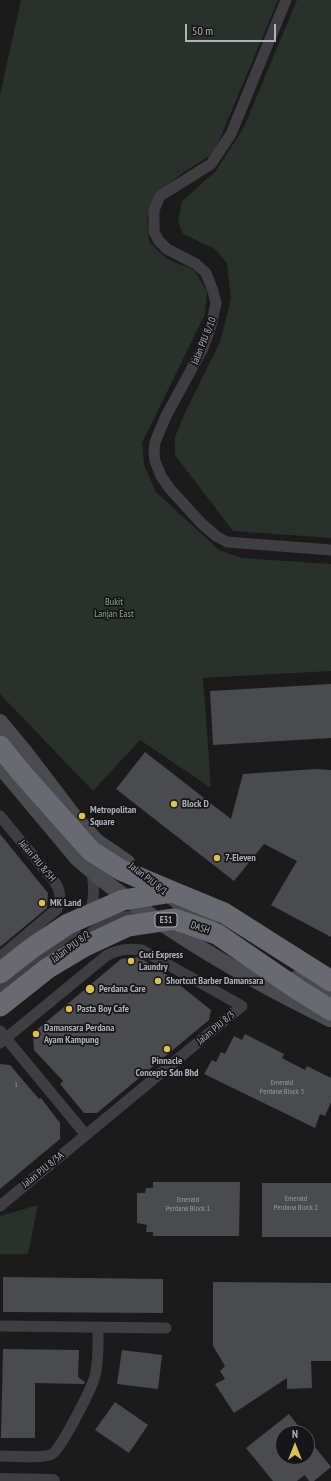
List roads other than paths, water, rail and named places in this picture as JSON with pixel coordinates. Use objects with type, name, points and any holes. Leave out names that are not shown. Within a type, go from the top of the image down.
[{"type":"highway","points":[[0,746],[19,770],[91,851],[121,870],[224,913],[331,981]]},
{"type":"highway","points":[[0,973],[32,948],[68,924],[123,900],[173,892]]},
{"type":"highway","name":"DASH","points":[[0,1006],[48,968],[85,946],[128,926],[174,919],[217,934],[297,989],[331,1010]]},
{"type":"main road","name":"Jalan PJU 8/1","points":[[0,722],[76,819],[96,841],[216,930],[293,978],[331,995]]},
{"type":"main road","points":[[0,766],[78,859],[92,872],[150,916],[176,933],[279,994],[331,1020]]},
{"type":"street","name":"Jalan PJU 8/10","points":[[286,0],[231,134],[211,164],[160,196],[154,210],[154,232],[159,241],[167,249],[196,264],[206,273],[213,290],[216,303],[211,326],[203,348],[166,416],[155,442],[154,452],[157,467],[170,489],[202,524],[227,542],[331,550]]},
{"type":"street","name":"Jalan PJU 8/5H","points":[[0,816],[59,888],[60,901],[57,909],[0,957]]},
{"type":"street","name":"Jalan PJU 8/2","points":[[0,990],[83,924],[93,905],[94,891],[92,872]]},
{"type":"street","name":"Jalan PJU 8/2","points":[[0,1001],[104,923],[115,918],[128,916],[150,916]]},
{"type":"street","name":"Jalan PJU 8/3","points":[[119,950],[142,950],[242,1006],[86,1135],[2,1038],[106,956],[119,950]]},
{"type":"street","name":"Jalan PJU 8/3A","points":[[0,1206],[86,1135]]},
{"type":"street","points":[[0,1326],[166,1328]]},
{"type":"street","points":[[0,1456],[40,1456],[52,1454],[60,1446],[95,1376],[98,1353],[98,1327]]},
{"type":"street","points":[[0,1480],[53,1481]]},
{"type":"place","name":"Block D","points":[[174,804]]},
{"type":"place","name":"Metropolitan Square","points":[[82,816]]},
{"type":"place","name":"7-Eleven","points":[[217,858]]},
{"type":"place","name":"MK Land","points":[[42,903]]},
{"type":"place","name":"Cuci Express Laundry","points":[[131,961]]},
{"type":"place","name":"Shortcut Barber Damansara","points":[[158,981]]},
{"type":"place","name":"Perdana Care","points":[[90,989]]},
{"type":"place","name":"Pasta Boy Cafe","points":[[69,1009]]},
{"type":"place","name":"Damansara Perdana Ayam Kampung","points":[[36,1034]]},
{"type":"place","name":"Pinnacle Concepts Sdn Bhd","points":[[167,1049]]},
{"type":"park label","name":"Bukit Lanjan East","points":[[114,608]]}]
